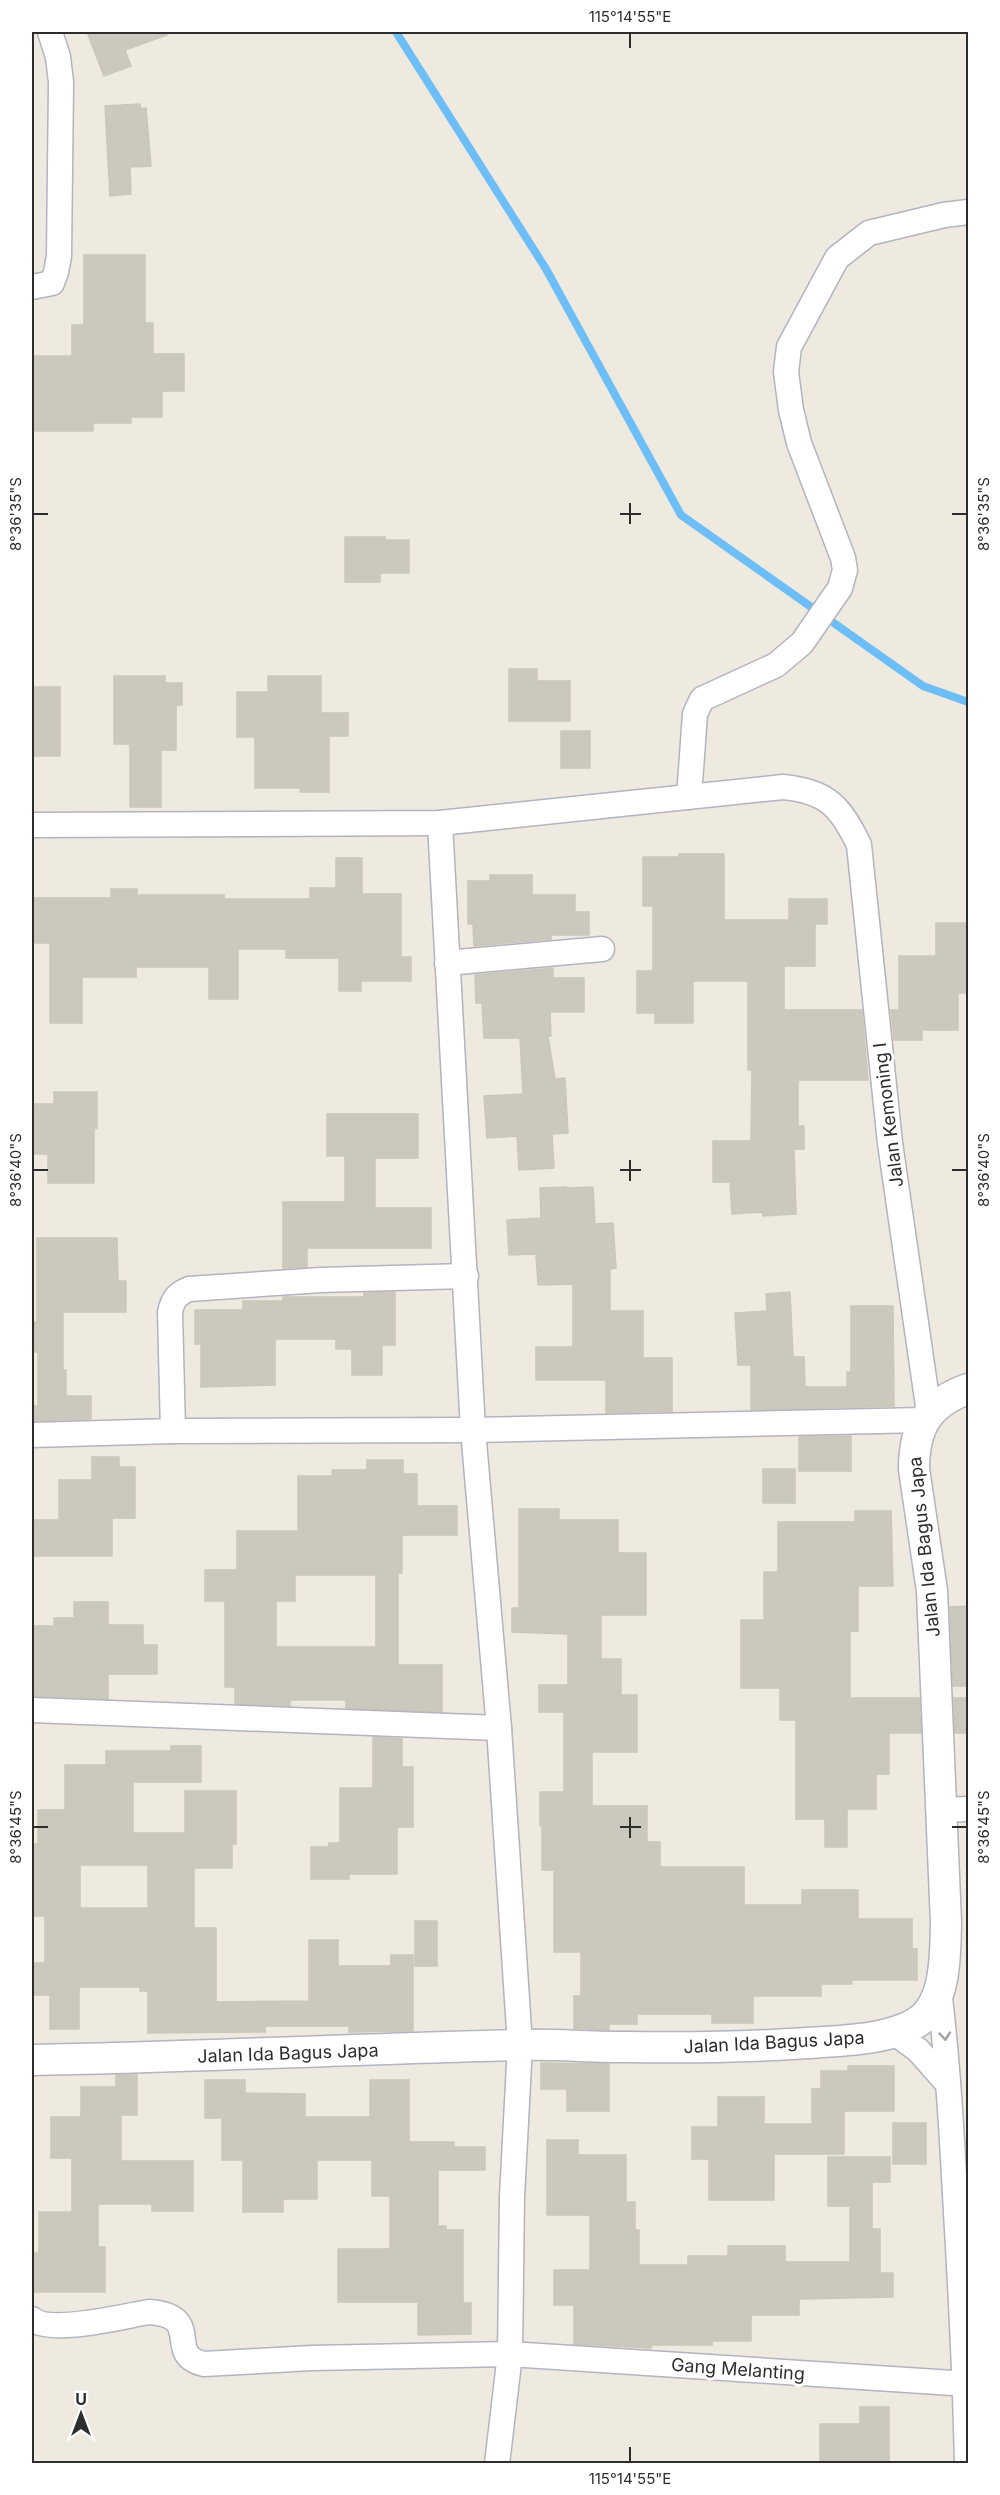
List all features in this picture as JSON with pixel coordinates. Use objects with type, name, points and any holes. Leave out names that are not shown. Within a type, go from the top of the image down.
[{"type":"street","points":[[32,287],[52,283],[57,272],[59,256],[61,82],[58,57],[50,32]]},
{"type":"street","points":[[32,825],[440,823],[689,797],[695,714],[702,699],[776,665],[802,643],[840,588],[844,570],[843,558],[799,443],[791,410],[786,372],[789,347],[837,258],[869,233],[944,214],[969,212]]},
{"type":"street","name":"Jalan Kemoning I","points":[[689,797],[783,787],[803,789],[833,804],[846,818],[859,845],[890,1143],[926,1417]]},
{"type":"street","points":[[440,823],[473,1430],[498,1728],[520,2045],[512,2197],[510,2354],[497,2463]]},
{"type":"street","points":[[447,963],[602,949]]},
{"type":"street","points":[[173,1431],[170,1312],[178,1294],[189,1289],[321,1280],[466,1276]]},
{"type":"street","points":[[32,1435],[173,1431],[473,1430],[926,1417],[940,1403],[969,1389]]},
{"type":"street","name":"Jalan Ida Bagus Japa","points":[[32,2060],[226,2056],[520,2045],[759,2046],[836,2042],[893,2032],[920,2020],[931,2008],[939,1989],[944,1963],[954,1810],[932,1591],[914,1469],[914,1450],[926,1417]]},
{"type":"street","points":[[32,1710],[498,1728]]},
{"type":"street","points":[[939,1989],[945,2038],[967,2384],[968,2463]]},
{"type":"street","points":[[893,2032],[918,2050],[948,2084]]},
{"type":"street","name":"Gang Melanting","points":[[32,2319],[45,2325],[61,2325],[149,2312],[174,2316],[180,2325],[187,2357],[204,2364],[312,2358],[510,2354],[967,2384]]},
{"type":"building","points":[[87,32],[166,32],[167,35],[125,50],[131,66],[104,76]]},
{"type":"building","points":[[140,104],[141,109],[146,108],[151,166],[130,167],[131,194],[110,196],[105,106]]},
{"type":"building","points":[[84,255],[145,255],[145,323],[153,323],[153,354],[184,354],[184,391],[162,391],[162,417],[131,417],[131,423],[93,423],[93,431],[32,431],[32,356],[72,356],[72,325],[84,325]]},
{"type":"building","points":[[345,537],[385,537],[385,540],[409,540],[409,573],[380,573],[380,582],[345,582]]},
{"type":"building","points":[[509,669],[537,669],[537,681],[570,681],[570,721],[509,721]]},
{"type":"building","points":[[114,676],[165,676],[165,683],[182,683],[182,705],[176,705],[176,750],[161,750],[161,807],[130,807],[130,744],[114,744]]},
{"type":"building","points":[[268,676],[321,676],[321,713],[348,713],[348,736],[329,736],[329,792],[300,792],[300,788],[255,788],[255,737],[237,737],[237,692],[268,692]]},
{"type":"building","points":[[32,687],[60,687],[60,756],[32,756]]},
{"type":"building","points":[[561,731],[590,731],[590,768],[561,768]]},
{"type":"building","points":[[679,854],[724,854],[724,920],[789,920],[789,899],[827,899],[827,924],[815,924],[815,966],[784,966],[784,1010],[862,1010],[868,1080],[798,1080],[798,1126],[804,1126],[804,1149],[794,1149],[796,1214],[763,1216],[763,1212],[732,1214],[730,1182],[713,1182],[713,1141],[751,1141],[752,1070],[748,1070],[748,981],[693,981],[693,1023],[655,1023],[655,1013],[637,1013],[637,971],[653,971],[653,906],[643,906],[643,857],[679,857]]},
{"type":"building","points":[[336,858],[362,858],[362,894],[401,894],[401,957],[411,957],[411,981],[361,981],[361,991],[339,991],[339,958],[286,958],[286,949],[238,949],[238,999],[209,999],[209,967],[136,967],[136,977],[82,977],[82,1023],[50,1023],[50,943],[32,943],[32,898],[111,898],[111,889],[137,889],[137,895],[224,895],[224,899],[310,899],[310,888],[336,888]]},
{"type":"building","points":[[490,875],[532,875],[532,895],[575,895],[575,912],[589,912],[589,935],[551,935],[551,939],[474,946],[473,924],[468,924],[468,881],[490,881]]},
{"type":"building","points":[[936,923],[969,923],[969,993],[958,993],[958,1030],[922,1030],[922,1040],[894,1040],[891,1010],[899,1010],[899,956],[936,956]]},
{"type":"building","points":[[553,968],[553,978],[584,978],[584,1012],[550,1012],[551,1036],[548,1036],[555,1079],[565,1078],[568,1133],[552,1134],[554,1168],[519,1170],[517,1136],[487,1138],[484,1096],[523,1094],[520,1038],[484,1038],[482,1003],[476,1003],[475,975]]},
{"type":"building","points":[[54,1092],[97,1092],[97,1128],[94,1128],[94,1183],[48,1183],[48,1154],[32,1154],[32,1104],[54,1104]]},
{"type":"building","points":[[327,1114],[418,1114],[418,1158],[375,1158],[375,1208],[431,1208],[431,1248],[307,1248],[307,1267],[283,1268],[283,1202],[345,1202],[345,1156],[327,1156]]},
{"type":"building","points":[[593,1187],[595,1224],[613,1223],[616,1268],[610,1269],[610,1311],[643,1311],[643,1358],[672,1358],[672,1411],[606,1413],[606,1380],[536,1380],[536,1347],[573,1347],[573,1284],[538,1285],[536,1254],[509,1255],[507,1220],[541,1218],[540,1188]]},
{"type":"building","points":[[37,1238],[117,1238],[118,1281],[126,1281],[126,1312],[63,1312],[63,1370],[66,1370],[66,1396],[91,1396],[91,1419],[32,1421],[32,1406],[38,1406],[38,1352],[32,1352],[32,1322],[37,1322]]},
{"type":"building","points":[[395,1292],[395,1345],[382,1345],[382,1375],[352,1375],[352,1349],[336,1349],[336,1339],[275,1339],[275,1385],[201,1387],[201,1344],[195,1344],[195,1310],[243,1310],[243,1301],[283,1301],[283,1297],[364,1297],[364,1293]]},
{"type":"building","points":[[790,1292],[793,1357],[804,1357],[805,1387],[847,1387],[847,1372],[851,1372],[851,1306],[893,1306],[894,1406],[751,1410],[751,1365],[738,1365],[735,1313],[767,1311],[766,1294]]},
{"type":"building","points":[[851,1436],[851,1471],[799,1471],[799,1437]]},
{"type":"building","points":[[92,1457],[119,1457],[119,1467],[135,1467],[135,1518],[112,1518],[112,1556],[32,1556],[32,1520],[59,1520],[59,1480],[92,1480]]},
{"type":"building","points":[[367,1460],[403,1460],[403,1474],[417,1474],[417,1506],[457,1506],[457,1535],[402,1535],[402,1573],[398,1573],[398,1665],[442,1665],[442,1712],[346,1708],[346,1700],[290,1700],[290,1706],[235,1704],[235,1687],[225,1687],[225,1601],[205,1601],[205,1570],[237,1570],[237,1531],[298,1531],[298,1476],[332,1476],[332,1470],[367,1470]],"holes":[[[295,1575],[376,1575],[376,1647],[276,1647],[276,1601],[295,1601]]]},
{"type":"building","points":[[763,1469],[795,1469],[795,1503],[763,1503]]},
{"type":"building","points":[[519,1509],[559,1509],[559,1520],[618,1520],[618,1553],[646,1553],[646,1615],[601,1615],[601,1659],[621,1659],[621,1695],[637,1695],[637,1752],[592,1752],[592,1806],[647,1806],[647,1842],[660,1842],[660,1867],[744,1867],[744,1905],[802,1905],[802,1890],[858,1890],[858,1919],[912,1919],[912,1949],[917,1949],[917,1980],[852,1980],[852,1984],[821,1984],[821,1996],[753,1996],[753,2023],[712,2023],[712,2014],[637,2014],[637,2024],[609,2024],[609,2030],[574,2028],[574,1996],[581,1996],[581,1952],[554,1952],[554,1870],[542,1870],[542,1826],[540,1826],[540,1792],[564,1792],[564,1712],[539,1712],[539,1685],[568,1685],[568,1634],[512,1632],[512,1608],[519,1608]]},
{"type":"building","points":[[855,1511],[891,1511],[893,1586],[858,1586],[858,1631],[850,1631],[850,1698],[919,1698],[921,1733],[889,1733],[889,1774],[876,1774],[876,1809],[847,1809],[847,1847],[825,1847],[825,1819],[796,1819],[796,1720],[780,1720],[780,1688],[741,1688],[741,1620],[764,1620],[764,1572],[778,1572],[778,1522],[855,1522]]},
{"type":"building","points":[[74,1602],[108,1602],[108,1625],[143,1625],[143,1645],[157,1645],[157,1674],[108,1674],[108,1699],[32,1696],[32,1626],[54,1626],[54,1618],[74,1618]]},
{"type":"building","points":[[969,1606],[969,1686],[953,1686],[950,1607]]},
{"type":"building","points":[[954,1698],[969,1698],[969,1733],[955,1733]]},
{"type":"building","points":[[373,1737],[402,1739],[402,1767],[413,1767],[413,1827],[397,1827],[397,1874],[349,1874],[349,1879],[311,1879],[311,1847],[329,1847],[329,1843],[340,1843],[340,1788],[373,1788]]},
{"type":"building","points":[[171,1746],[201,1746],[201,1782],[133,1782],[133,1833],[185,1833],[185,1791],[236,1791],[236,1844],[232,1844],[232,1868],[194,1868],[194,1928],[216,1928],[216,2002],[309,2001],[309,1940],[338,1940],[338,1966],[391,1966],[391,1955],[413,1955],[413,2031],[349,2032],[349,2026],[265,2026],[265,2032],[148,2033],[148,1991],[140,1991],[140,1987],[79,1987],[79,2029],[50,2029],[50,1995],[32,1995],[32,1963],[45,1963],[45,1916],[32,1916],[32,1844],[38,1844],[38,1810],[65,1810],[65,1765],[106,1765],[106,1751],[171,1751]],"holes":[[[80,1865],[148,1865],[148,1908],[80,1908]]]},
{"type":"building","points":[[415,1921],[437,1921],[437,1966],[415,1966]]},
{"type":"building","points":[[541,2063],[609,2064],[609,2111],[567,2111],[567,2089],[541,2089]]},
{"type":"building","points":[[848,2066],[894,2066],[894,2111],[844,2111],[844,2154],[774,2154],[774,2200],[709,2200],[709,2159],[692,2159],[692,2127],[718,2127],[718,2097],[764,2097],[764,2124],[812,2124],[812,2089],[821,2089],[821,2071],[848,2071]]},
{"type":"building","points":[[116,2075],[137,2075],[137,2115],[121,2115],[121,2161],[193,2161],[193,2211],[152,2211],[152,2204],[98,2204],[98,2247],[105,2247],[105,2292],[34,2292],[34,2253],[39,2253],[39,2212],[72,2212],[72,2158],[51,2158],[51,2117],[81,2117],[81,2087],[116,2087]]},
{"type":"building","points":[[205,2080],[245,2080],[245,2093],[305,2094],[305,2117],[370,2117],[370,2080],[409,2080],[409,2142],[454,2142],[454,2147],[485,2147],[485,2170],[438,2170],[438,2226],[446,2226],[446,2230],[463,2230],[463,2303],[471,2303],[471,2334],[418,2335],[418,2302],[338,2302],[338,2249],[390,2249],[390,2196],[372,2196],[372,2160],[317,2160],[317,2199],[283,2199],[283,2212],[243,2212],[243,2160],[222,2160],[222,2118],[205,2118]]},
{"type":"building","points":[[893,2123],[926,2123],[926,2164],[893,2164]]},
{"type":"building","points":[[547,2140],[578,2140],[578,2155],[626,2155],[626,2202],[635,2202],[635,2230],[639,2230],[639,2265],[688,2265],[688,2256],[728,2256],[728,2246],[785,2246],[785,2262],[850,2262],[850,2206],[828,2206],[828,2157],[890,2157],[890,2182],[872,2182],[872,2229],[880,2229],[880,2273],[893,2273],[893,2297],[799,2299],[799,2315],[751,2315],[751,2341],[712,2341],[712,2345],[651,2345],[651,2348],[574,2344],[574,2305],[554,2305],[554,2270],[590,2270],[590,2215],[547,2215]]},
{"type":"building","points":[[860,2407],[889,2407],[889,2463],[820,2463],[820,2424],[860,2424]]},
{"type":"waterway","points":[[396,32],[546,269],[681,515],[923,686],[968,702]]}]
